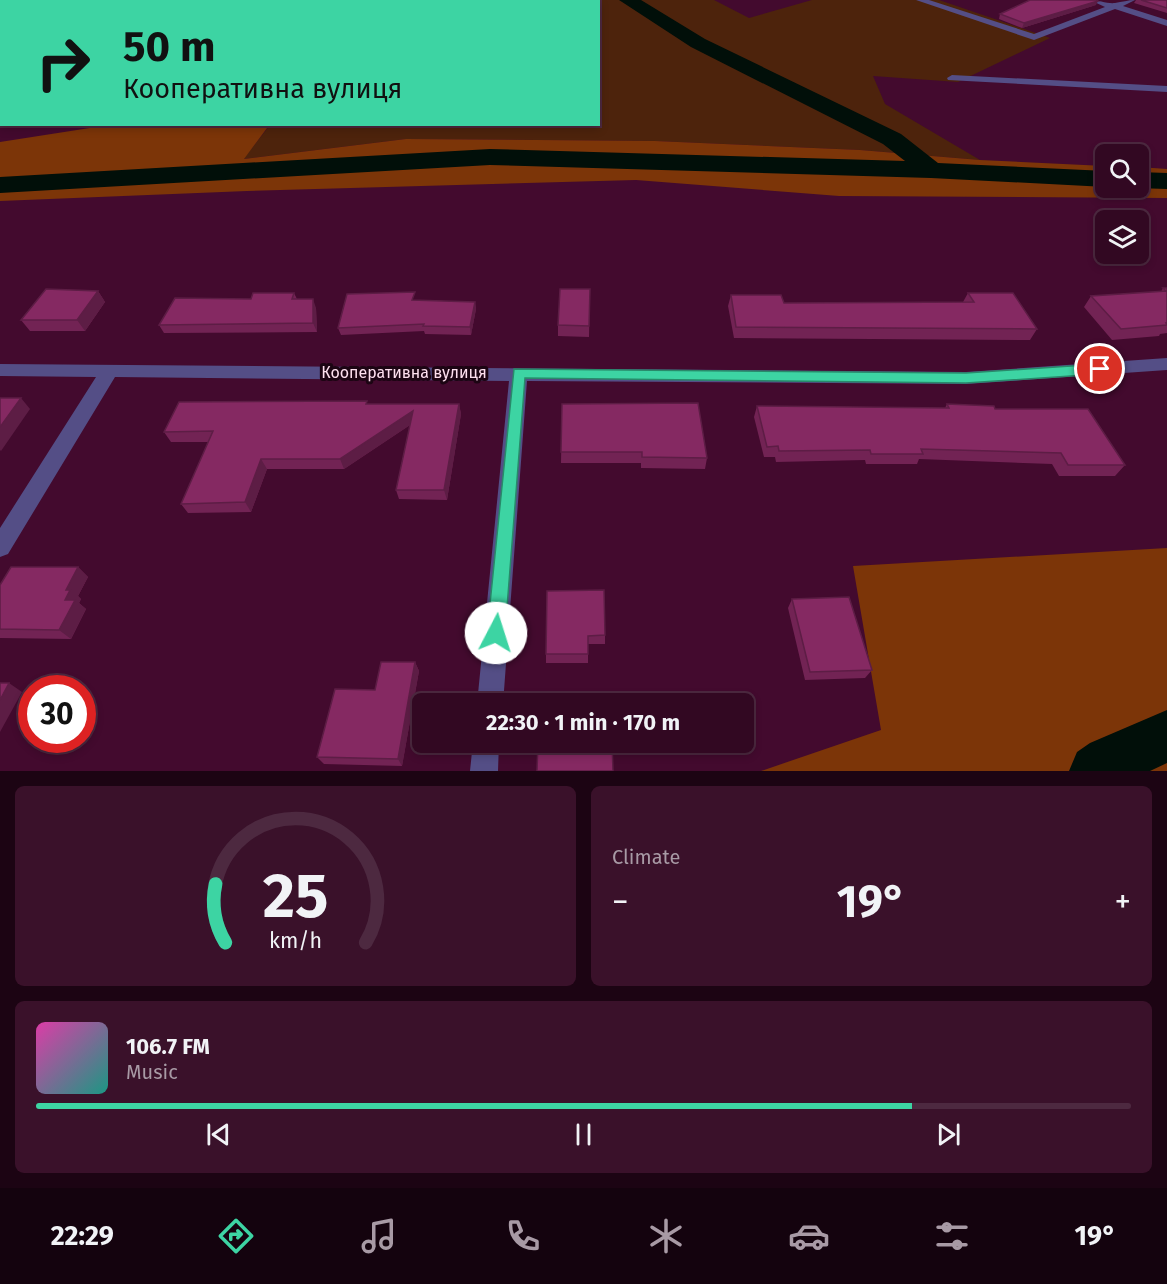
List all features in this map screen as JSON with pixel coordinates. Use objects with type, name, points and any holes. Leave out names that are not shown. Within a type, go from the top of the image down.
[{"type":"street","points":[[920,0],[1034,37],[1131,0]]},
{"type":"street","points":[[1094,0],[1167,23]]},
{"type":"street","points":[[952,78],[1167,89]]},
{"type":"street","name":"Кооперативна вулиця","points":[[0,370],[966,378],[1167,364]]},
{"type":"street","points":[[0,547],[110,370]]},
{"type":"street","points":[[491,693],[519,373]]},
{"type":"street","points":[[484,771],[485,753]]},
{"type":"shaded area","points":[[600,0],[714,0],[749,18],[812,0],[939,0],[1050,38],[958,82],[873,76],[885,104],[980,160],[860,150],[655,141],[406,139],[243,159],[269,126],[600,126]]},
{"type":"shaded area","points":[[103,126],[269,126],[244,159],[406,139],[655,141],[860,150],[980,160],[1095,166],[1095,198],[839,196],[636,180],[247,191],[0,201],[0,142]]},
{"type":"shaded area","points":[[1149,168],[1167,169],[1167,198],[1149,198]]},
{"type":"shaded area","points":[[1167,548],[1167,771],[761,771],[881,730],[853,566]]},
{"type":"building","points":[[1030,0],[1098,1],[1024,23],[1000,14]]},
{"type":"building","points":[[1141,0],[1167,0],[1167,8]]},
{"type":"building","points":[[1163,288],[1167,288],[1167,325],[1121,329],[1091,296],[1166,291]]},
{"type":"building","points":[[46,289],[98,291],[77,320],[21,320]]},
{"type":"building","points":[[560,289],[590,289],[589,326],[558,325]]},
{"type":"building","points":[[415,292],[412,300],[475,302],[470,327],[423,326],[424,324],[338,328],[347,294]]},
{"type":"building","points":[[253,293],[294,293],[292,299],[313,299],[313,323],[159,325],[175,298],[251,299]]},
{"type":"building","points":[[968,293],[1013,293],[1037,329],[736,327],[731,295],[781,295],[784,303],[974,302]]},
{"type":"building","points":[[0,398],[21,398],[0,427]]},
{"type":"building","points":[[367,401],[366,404],[459,404],[444,490],[396,490],[413,411],[340,459],[261,459],[245,502],[181,504],[213,431],[164,432],[179,402]]},
{"type":"building","points":[[698,403],[707,458],[642,457],[642,452],[561,452],[562,404]]},
{"type":"building","points":[[947,404],[994,406],[995,409],[1088,409],[1125,465],[1068,465],[1061,453],[921,449],[923,454],[871,454],[870,450],[779,451],[778,446],[767,447],[757,406],[949,408]]},
{"type":"building","points":[[11,567],[78,567],[66,590],[70,590],[65,600],[75,600],[59,630],[0,629],[0,585]]},
{"type":"building","points":[[604,590],[605,635],[588,636],[588,654],[546,654],[547,591]]},
{"type":"building","points":[[849,597],[872,670],[810,672],[792,599]]},
{"type":"building","points":[[381,662],[415,662],[398,759],[317,757],[335,689],[375,690]]},
{"type":"building","points":[[0,683],[9,683],[0,700]]},
{"type":"building","points":[[538,753],[612,753],[613,771],[537,771]]},
{"type":"waterway","points":[[628,0],[698,43],[892,139],[931,170]]},
{"type":"waterway","points":[[0,185],[490,157],[931,170]]},
{"type":"waterway","points":[[931,170],[1095,178]]},
{"type":"waterway","points":[[1149,180],[1167,181]]},
{"type":"waterway","points":[[1096,771],[1109,762],[1167,736]]},
{"type":"route","points":[[496,633],[519,373],[966,378],[1100,369]]}]
